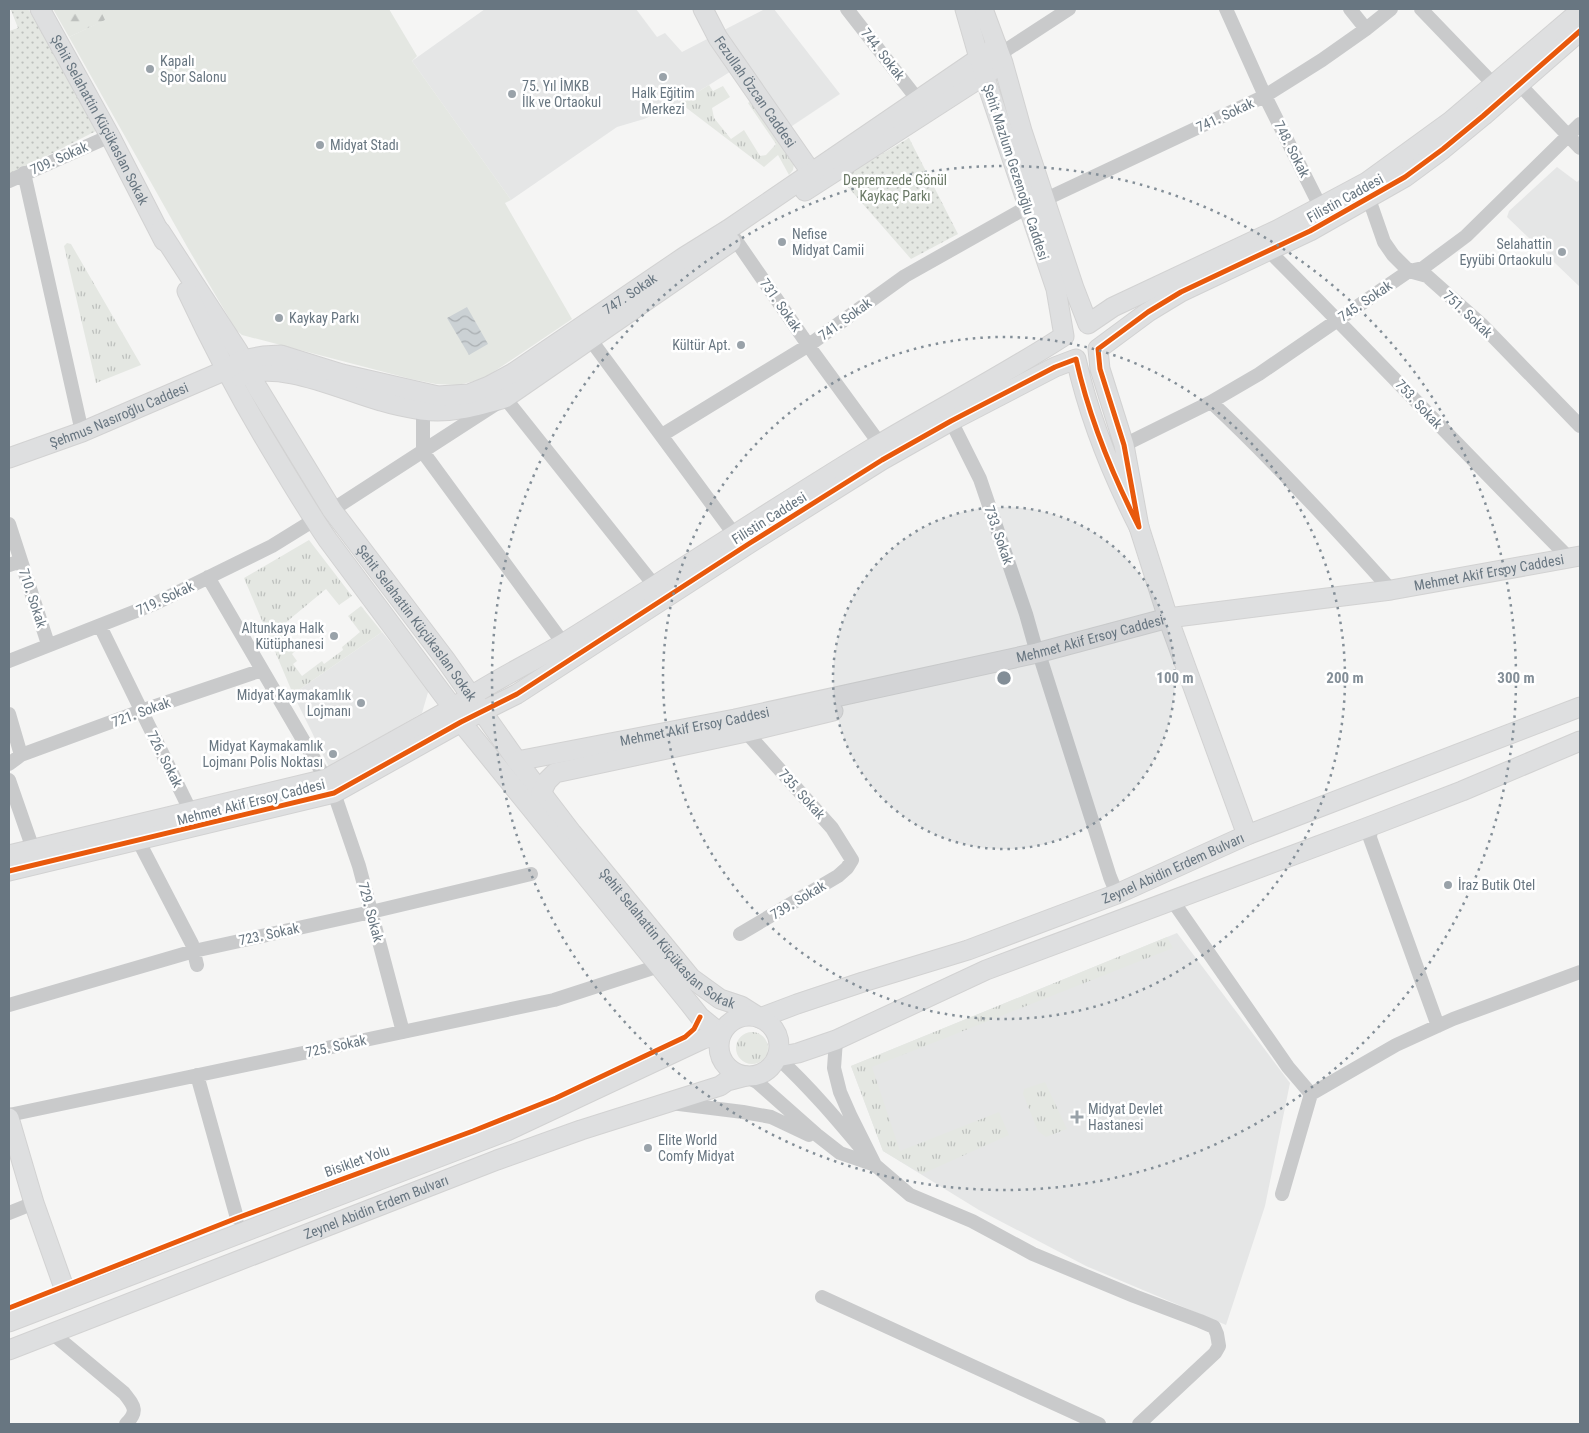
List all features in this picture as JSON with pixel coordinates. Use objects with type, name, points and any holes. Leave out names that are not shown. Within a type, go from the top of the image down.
[{"type":"street","name":"Şehit Selahattin Küçükaslan Sokak","points":[[40,9],[160,231],[211,343],[237,371],[332,510],[378,568],[517,761],[584,848],[691,978],[720,999],[741,1006],[760,1018]]},
{"type":"street","name":"Fezullah Özcan Caddesi","points":[[702,9],[718,38],[810,172]]},
{"type":"street","name":"744. Sokak","points":[[847,9],[918,100]]},
{"type":"street","name":"Şehit Mazlum Gezenoğlu Caddesi","points":[[965,9],[982,67],[1088,324]]},
{"type":"street","name":"Şehit Mazlum Gezenoğlu Caddesi","points":[[983,9],[1000,54],[1022,131],[1037,202],[1037,236],[1056,289],[1064,336]]},
{"type":"street","points":[[332,510],[505,398],[818,183],[1000,54],[1069,9]]},
{"type":"street","name":"748. Sokak","points":[[1226,9],[1265,96],[1321,208]]},
{"type":"street","points":[[1350,9],[1366,29]]},
{"type":"street","name":"741. Sokak","points":[[662,435],[809,345],[905,276],[1037,202],[1265,96],[1322,60],[1391,9]]},
{"type":"street","points":[[1422,9],[1506,88],[1568,136],[1580,148]]},
{"type":"street","name":"Filistin Caddesi","points":[[1098,349],[1148,312],[1181,292],[1310,231],[1405,177],[1443,149],[1506,88],[1580,10]]},
{"type":"street","name":"Filistin Caddesi","points":[[1088,324],[1113,307],[1184,275],[1321,208],[1367,182],[1451,122],[1506,88],[1580,31]]},
{"type":"street","name":"747. Sokak","points":[[237,371],[263,356],[280,355],[342,374],[438,396],[469,394],[513,373],[918,100],[982,67]]},
{"type":"street","name":"745. Sokak","points":[[1124,445],[1212,402],[1260,374],[1409,271],[1423,268],[1466,236],[1580,124]]},
{"type":"street","name":"709. Sokak","points":[[9,180],[110,136]]},
{"type":"street","points":[[24,173],[82,432]]},
{"type":"street","name":"751. Sokak","points":[[1369,198],[1384,242],[1393,255],[1409,271],[1427,276],[1481,324],[1580,426]]},
{"type":"street","name":"731. Sokak","points":[[735,239],[880,444]]},
{"type":"street","name":"753. Sokak","points":[[1269,251],[1338,320],[1458,446],[1575,557]]},
{"type":"street","points":[[1082,323],[1088,324],[1097,332],[1100,343],[1098,349],[1091,357],[1076,359],[1067,352],[1063,341],[1064,336],[1071,326],[1082,323]]},
{"type":"street","name":"Filistin Caddesi","points":[[471,695],[563,643],[880,444],[1025,361],[1064,336]]},
{"type":"street","points":[[590,339],[734,534]]},
{"type":"street","points":[[1098,349],[1100,369],[1124,445],[1139,527],[1170,624],[1247,836]]},
{"type":"street","points":[[1076,359],[1082,386],[1118,487],[1139,527]]},
{"type":"street","name":"Filistin Caddesi","points":[[481,711],[517,694],[874,465],[950,421],[1055,367],[1076,359]]},
{"type":"street","name":"Şehit Selahattin Küçükaslan Sokak","points":[[237,371],[314,520],[457,715],[700,1017],[722,1034]]},
{"type":"street","points":[[237,371],[269,371],[316,380],[382,401],[423,410],[460,410],[505,398]]},
{"type":"street","name":"Şehmus Nasıroğlu Caddesi","points":[[9,458],[82,432],[237,371]]},
{"type":"street","points":[[505,398],[654,585]]},
{"type":"street","points":[[1212,402],[1314,504],[1391,590]]},
{"type":"street","points":[[423,410],[423,452],[563,643]]},
{"type":"street","name":"733. Sokak","points":[[950,421],[980,479],[1117,894]]},
{"type":"street","name":"719. Sokak","points":[[9,661],[48,644],[100,626],[154,604],[272,546],[314,520]]},
{"type":"street","name":"710. Sokak","points":[[9,524],[15,563],[48,644]]},
{"type":"street","name":"Mehmet Akif Ersoy Caddesi","points":[[517,761],[1039,658],[1170,624],[1391,590],[1575,557]]},
{"type":"street","name":"729. Sokak","points":[[208,577],[330,786],[359,866],[403,1032]]},
{"type":"street","name":"726. Sokak","points":[[100,626],[191,812]]},
{"type":"street","points":[[541,793],[547,781],[555,773],[746,732],[1039,658]]},
{"type":"street","name":"721. Sokak","points":[[9,764],[21,755],[141,711],[262,670]]},
{"type":"street","name":"Mehmet Akif Ersoy Caddesi","points":[[457,715],[471,695]]},
{"type":"street","name":"Zeynel Abidin Erdem Bulvarı","points":[[760,1018],[853,985],[968,950],[1117,894],[1247,836],[1580,707]]},
{"type":"street","name":"Mehmet Akif Ersoy Caddesi","points":[[9,871],[138,840],[330,786],[457,715],[481,711]]},
{"type":"street","points":[[9,714],[21,755]]},
{"type":"street","name":"735. Sokak","points":[[746,732],[832,828],[852,860]]},
{"type":"street","name":"Zeynel Abidin Erdem Bulvarı","points":[[777,1057],[798,1053],[836,1040],[986,970],[1371,826],[1580,740]]},
{"type":"street","points":[[9,780],[33,850]]},
{"type":"street","name":"Mehmet Akif Ersoy Caddesi","points":[[9,855],[191,812],[330,786]]},
{"type":"street","points":[[1371,826],[1370,838],[1438,1026]]},
{"type":"street","points":[[138,840],[192,944],[197,965]]},
{"type":"street","name":"739. Sokak","points":[[740,934],[838,876],[847,868],[852,860]]},
{"type":"street","name":"723. Sokak","points":[[9,1005],[194,951],[531,874]]},
{"type":"street","points":[[1172,900],[1288,1067],[1311,1094]]},
{"type":"street","name":"725. Sokak","points":[[9,1116],[554,1000],[659,966]]},
{"type":"street","points":[[1282,1194],[1311,1094],[1396,1045],[1438,1026],[1580,972]]},
{"type":"street","points":[[746,1076],[761,1074],[768,1070],[777,1057],[779,1048],[778,1038],[768,1023],[760,1018],[742,1017],[726,1026],[719,1043],[719,1052],[723,1061],[737,1074],[757,1082],[840,1153],[875,1165]]},
{"type":"street","name":"Zeynel Abidin Erdem Bulvarı","points":[[9,1322],[507,1130],[703,1039],[722,1034]]},
{"type":"street","points":[[836,1040],[834,1068],[840,1092],[875,1165]]},
{"type":"street","points":[[777,1057],[794,1072],[875,1165],[910,1195],[972,1221],[1033,1254],[1134,1296],[1200,1320],[1214,1328],[1218,1334],[1219,1346],[1215,1353],[1139,1424]]},
{"type":"street","points":[[196,1075],[237,1218]]},
{"type":"street","name":"Zeynel Abidin Erdem Bulvarı","points":[[9,1350],[497,1160],[581,1130],[746,1076]]},
{"type":"street","points":[[665,1103],[771,1117],[828,1144]]},
{"type":"street","points":[[9,1116],[34,1203],[68,1299]]},
{"type":"street","points":[[9,1213],[34,1203]]},
{"type":"street","points":[[822,1297],[1099,1424]]},
{"type":"street","points":[[52,1333],[124,1393],[134,1405],[134,1413],[126,1424]]},
{"type":"shaded area","name":"75. Yıl İMKB İlk ve Ortaokul","points":[[485,9],[636,9],[657,37],[665,33],[682,52],[711,37],[733,70],[680,103],[644,119],[617,127],[511,200],[412,61]]},
{"type":"shaded area","points":[[765,9],[774,9],[840,94],[789,128],[724,30]]},
{"type":"shaded area","name":"Selahattin Eyyübi Ortaokulu","points":[[1557,167],[1577,182],[1580,179],[1580,287],[1507,217],[1509,211]]},
{"type":"shaded area","name":"Midyat Kaymakamlık Lojmanı","points":[[382,632],[429,689],[422,713],[329,767],[293,694]]},
{"type":"shaded area","name":"Midyat Devlet Hastanesi","points":[[1177,933],[1290,1083],[1265,1206],[1226,1325],[1086,1266],[979,1210],[883,1151],[851,1066]]},
{"type":"green space","points":[[28,9],[98,130],[9,175],[9,31],[18,28],[11,10]]},
{"type":"green space","points":[[53,9],[100,9],[106,20],[69,37]]},
{"type":"green space","points":[[100,9],[389,9],[417,56],[412,61],[511,200],[505,203],[572,319],[483,379],[458,385],[436,384],[411,379],[242,335],[236,330],[189,250],[69,37],[105,20]]},
{"type":"green space","points":[[709,85],[713,91],[723,86],[730,97],[712,108],[714,118],[731,139],[744,130],[760,156],[766,155],[776,144],[748,103],[754,99],[795,159],[793,170],[789,175],[778,155],[764,167],[680,103]]},
{"type":"green space","name":"Depremzede Gönül Kaykaç Parkı","points":[[909,138],[958,234],[911,259],[848,187],[847,179],[851,172]]},
{"type":"green space","points":[[67,243],[71,244],[141,365],[96,383],[64,246]]},
{"type":"green space","points":[[309,540],[352,596],[339,605],[326,589],[278,629],[296,650],[292,654],[297,661],[293,664],[302,676],[322,661],[324,664],[343,650],[342,647],[360,632],[348,616],[361,606],[382,632],[293,694],[244,578]]},
{"type":"green space","points":[[1167,937],[1173,948],[872,1067],[900,1151],[999,1112],[1009,1135],[922,1174],[883,1151],[851,1066]]},
{"type":"green space","points":[[752,1032],[764,1036],[768,1048],[764,1060],[752,1064],[740,1060],[736,1048],[740,1036]]},
{"type":"green space","points":[[1045,1082],[1067,1129],[1046,1137],[1038,1131],[1023,1094],[1024,1089]]},
{"type":"water","points":[[467,307],[488,344],[469,355],[447,318]]},
{"type":"cycle path","points":[[9,871],[334,793],[461,722],[517,694],[882,460],[951,421],[1055,367],[1076,359],[1081,381],[1102,445],[1139,527],[1124,445],[1100,369],[1098,349],[1148,312],[1181,292],[1310,231],[1405,177],[1483,116],[1580,31]]},
{"type":"cycle path","name":"Bisiklet Yolu","points":[[9,1308],[237,1218],[473,1131],[556,1098],[685,1037],[694,1029],[700,1017]]},
{"type":"place","name":"Kapalı Spor Salonu","points":[[150,69]]},
{"type":"place","name":"Halk Eğitim Merkezi","points":[[663,77]]},
{"type":"place","name":"75. Yıl İMKB İlk ve Ortaokul","points":[[512,94]]},
{"type":"place","name":"Midyat Stadı","points":[[320,145]]},
{"type":"place","name":"Nefise Midyat Camii","points":[[782,242]]},
{"type":"place","name":"Selahattin Eyyübi Ortaokulu","points":[[1562,252]]},
{"type":"place","name":"Kaykay Parkı","points":[[279,318]]},
{"type":"place","name":"Kültür Apt.","points":[[741,345]]},
{"type":"place","name":"Altunkaya Halk Kütüphanesi","points":[[334,636]]},
{"type":"place","name":"Midyat Kaymakamlık Lojmanı","points":[[361,703]]},
{"type":"place","name":"Midyat Kaymakamlık Lojmanı Polis Noktası","points":[[333,754]]},
{"type":"place","name":"İraz Butik Otel","points":[[1448,885]]},
{"type":"place","name":"Midyat Devlet Hastanesi","points":[[1077,1117]]},
{"type":"place","name":"Elite World Comfy Midyat","points":[[648,1148]]}]
